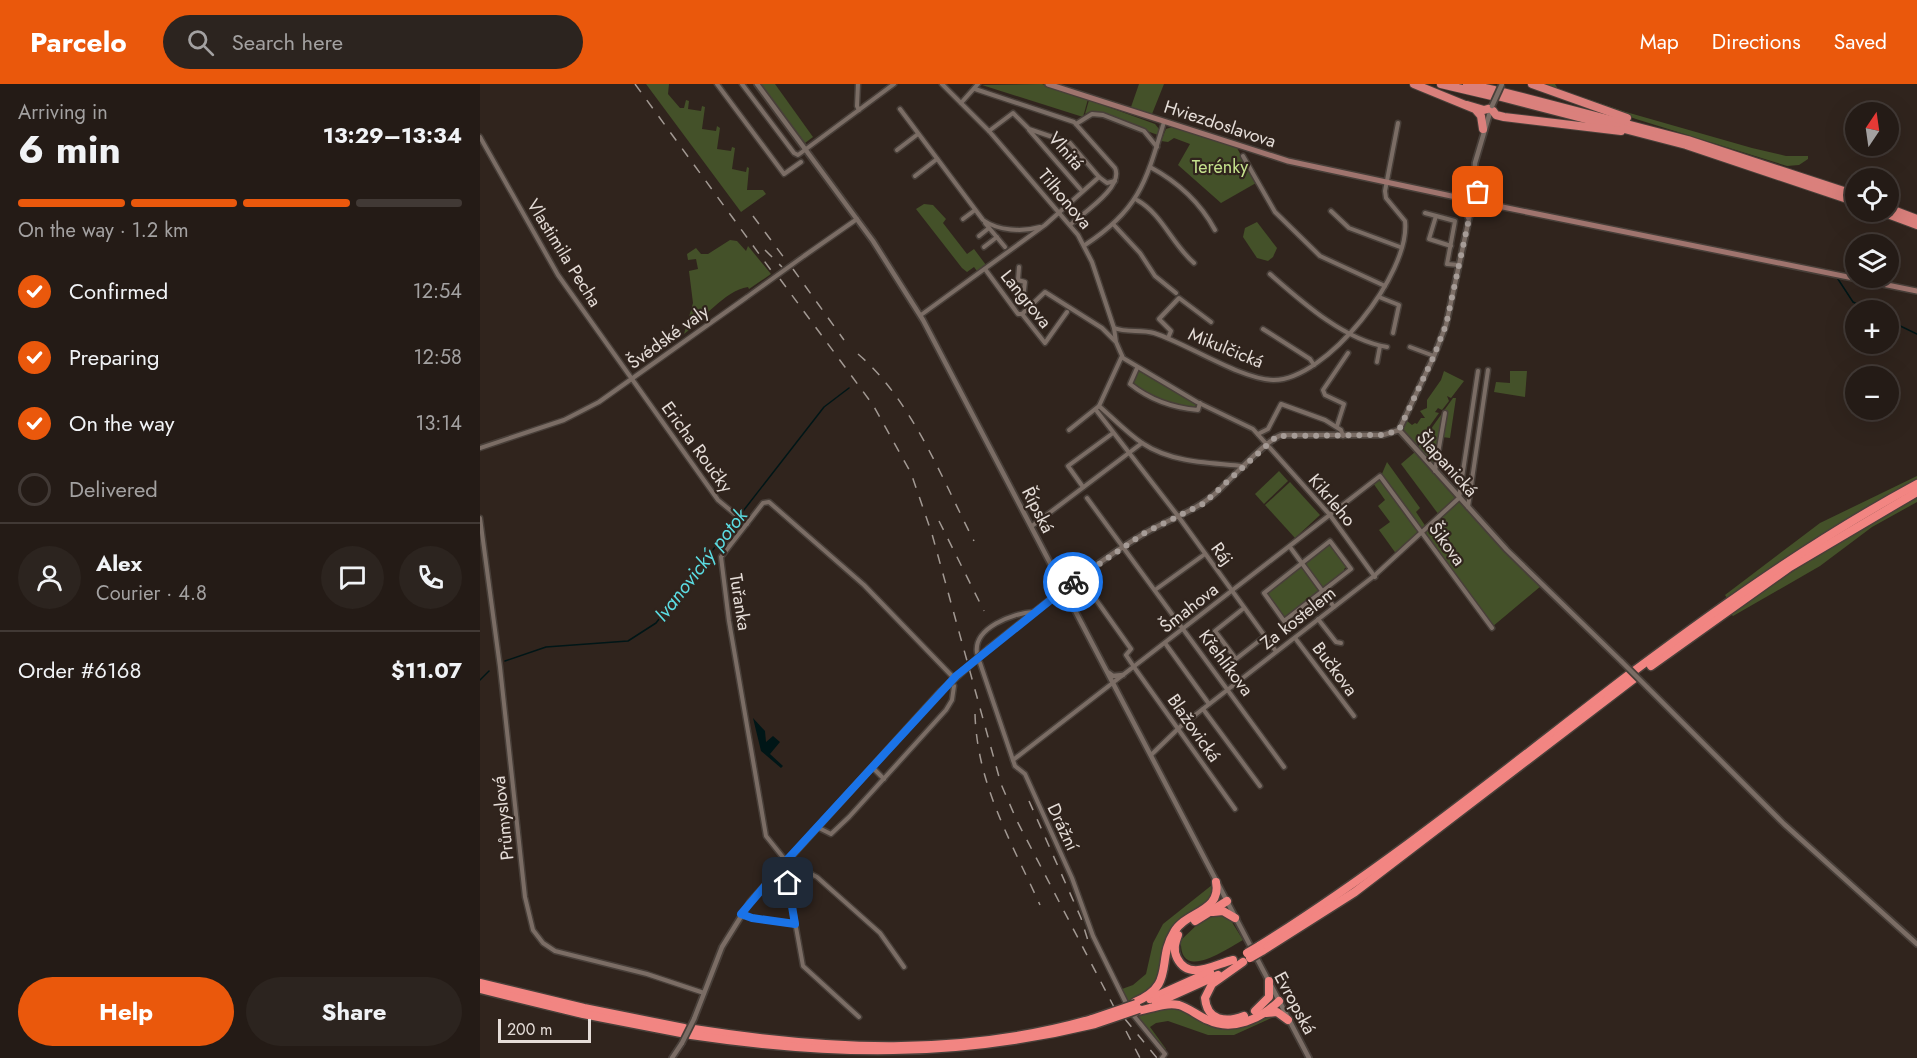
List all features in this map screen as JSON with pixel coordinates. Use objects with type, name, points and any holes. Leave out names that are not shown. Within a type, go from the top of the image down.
[{"type":"highway","points":[[1414,84],[1467,105],[1485,110],[1492,107],[1496,114],[1504,117],[1687,142]]},
{"type":"highway","points":[[1441,84],[1498,92]]},
{"type":"highway","points":[[1467,84],[1687,142],[1845,192]]},
{"type":"highway","points":[[1532,84],[1845,198]]},
{"type":"highway","points":[[1467,105],[1478,113],[1483,129],[1495,119],[1504,117]]},
{"type":"highway","points":[[1899,212],[1917,219]]},
{"type":"highway","points":[[1899,218],[1917,225]]},
{"type":"highway","points":[[1288,1020],[1277,1012],[1257,1013],[1222,1020],[1211,1015],[1205,1004],[1205,997],[1212,984],[1429,830],[1751,585],[1834,531],[1917,484]]},
{"type":"highway","points":[[1634,674],[1790,567],[1917,492]]},
{"type":"highway","points":[[1216,882],[1215,899],[1207,912],[1180,932],[1175,943],[1176,956],[1184,967],[1196,970],[1250,958]]},
{"type":"highway","points":[[1133,1008],[1160,984],[1175,930],[1184,921],[1227,901]]},
{"type":"highway","points":[[1207,912],[1223,911],[1235,918]]},
{"type":"highway","points":[[692,1032],[798,1048],[904,1053],[998,1046],[1133,1008],[1250,958]]},
{"type":"highway","points":[[1133,1008],[1233,960]]},
{"type":"highway","points":[[1257,1013],[1269,997],[1269,981]]},
{"type":"highway","points":[[480,982],[682,1030],[583,1014],[480,989]]},
{"type":"highway","points":[[1133,1008],[1179,1005],[1209,1021],[1226,1026],[1242,1023],[1279,1001]]},
{"type":"main road","name":"Hviezdoslavova","points":[[1048,84],[1288,161],[1917,291]]},
{"type":"main road","points":[[1456,197],[1468,194],[1474,180]]},
{"type":"main road","points":[[1474,180],[1482,199],[1492,205]]},
{"type":"main road","points":[[1468,217],[1477,208],[1492,205]]},
{"type":"street","points":[[717,84],[784,174],[801,162]]},
{"type":"street","points":[[742,84],[794,153],[799,154],[894,84]]},
{"type":"street","name":"Řípská","points":[[757,84],[857,219],[921,315],[1227,901],[1250,958]]},
{"type":"street","points":[[858,84],[857,106],[859,110]]},
{"type":"street","name":"Tilhonova","points":[[942,84],[989,131],[1085,245],[1122,356]]},
{"type":"street","points":[[962,103],[978,84]]},
{"type":"street","points":[[975,89],[1076,124],[1115,168],[1117,174],[1114,186],[1070,225]]},
{"type":"street","points":[[672,1058],[694,1019],[722,947],[741,914],[786,861],[940,692],[990,648],[1064,588],[1124,547],[1203,504],[1245,466],[1266,443],[1282,435],[1343,437],[1383,435],[1399,430],[1446,325],[1473,201],[1474,180],[1483,129],[1498,92]]},
{"type":"street","name":"Langrova","points":[[900,109],[1005,247]]},
{"type":"street","name":"Vlnitá","points":[[989,131],[1013,113],[1082,190]]},
{"type":"street","points":[[1076,124],[1092,114],[1103,116],[1144,131],[1157,147]]},
{"type":"street","points":[[1085,245],[1114,225],[1136,200],[1150,167],[1164,122]]},
{"type":"street","points":[[1386,182],[1398,123]]},
{"type":"street","name":"Vlnitá","points":[[1029,129],[1070,143],[1099,177],[1107,183],[1115,181]]},
{"type":"street","points":[[897,150],[918,134]]},
{"type":"street","name":"Vlastimila Pecha","points":[[480,137],[558,275],[632,379]]},
{"type":"street","points":[[1243,156],[1275,212],[1320,256],[1385,286]]},
{"type":"street","points":[[915,176],[937,159]]},
{"type":"street","points":[[1150,167],[1172,180],[1193,198],[1215,230]]},
{"type":"street","name":"Vlnitá","points":[[1059,212],[1099,177]]},
{"type":"street","name":"Mikulčická","points":[[1114,328],[1144,330],[1268,380],[1296,376],[1314,365],[1351,333],[1385,286],[1400,247],[1405,221],[1385,195],[1386,182]]},
{"type":"street","points":[[1136,200],[1151,210],[1183,254],[1194,262]]},
{"type":"street","points":[[963,219],[975,210]]},
{"type":"street","points":[[1331,211],[1349,228],[1400,247]]},
{"type":"street","name":"Langrova","points":[[921,315],[1045,225],[1059,212]]},
{"type":"street","points":[[1425,213],[1456,223],[1447,264],[1459,266]]},
{"type":"street","points":[[1436,215],[1429,239],[1451,246]]},
{"type":"street","name":"Švédské valy","points":[[480,448],[564,420],[599,402],[857,219]]},
{"type":"street","name":"Langrova","points":[[983,220],[996,226],[1031,230],[1045,225]]},
{"type":"street","points":[[1114,225],[1140,253],[1155,276],[1176,293]]},
{"type":"street","points":[[993,232],[996,226]]},
{"type":"street","points":[[979,236],[989,228]]},
{"type":"street","points":[[984,247],[997,237]]},
{"type":"street","points":[[1019,267],[1017,280],[1025,282],[1023,299],[1030,309]]},
{"type":"street","name":"Langrova","points":[[986,269],[1018,314],[1022,314],[1045,343],[1067,312]]},
{"type":"street","points":[[1270,274],[1311,310],[1351,333],[1380,346],[1388,347]]},
{"type":"street","points":[[1022,314],[1030,309],[1045,292],[1102,328],[1116,342]]},
{"type":"street","points":[[1379,297],[1399,305],[1392,333]]},
{"type":"street","points":[[1168,339],[1171,331],[1159,319],[1179,298],[1211,322]]},
{"type":"street","points":[[1102,328],[1110,322]]},
{"type":"street","points":[[1263,329],[1310,359],[1314,365]]},
{"type":"street","points":[[1377,362],[1380,346]]},
{"type":"street","points":[[1410,347],[1434,356]]},
{"type":"street","points":[[1337,426],[1344,404],[1325,395],[1323,390],[1348,353]]},
{"type":"street","points":[[1069,430],[1098,408],[1122,356]]},
{"type":"street","name":"Kikrleho","points":[[1122,356],[1137,368],[1200,403],[1250,427],[1258,434],[1330,515],[1374,577]]},
{"type":"street","points":[[1137,368],[1130,381],[1132,386],[1166,405],[1198,410],[1200,403]]},
{"type":"street","points":[[1468,507],[1488,370]]},
{"type":"street","points":[[1459,498],[1478,371]]},
{"type":"street","name":"Ericha Roučky","points":[[632,379],[718,500],[747,524]]},
{"type":"street","points":[[1258,434],[1268,429],[1281,404],[1337,426],[1343,437]]},
{"type":"street","points":[[1098,408],[1142,443],[1187,460],[1245,466]]},
{"type":"street","name":"Ráj","points":[[1098,408],[1113,433],[1178,516],[1275,650]]},
{"type":"street","points":[[1435,471],[1445,413]]},
{"type":"street","name":"Šlapanická","points":[[1399,430],[1476,516],[1784,824],[1917,944]]},
{"type":"street","points":[[1083,487],[1068,466],[1113,433]]},
{"type":"street","points":[[1032,526],[1142,443]]},
{"type":"street","name":"Šmahova","points":[[1013,760],[1380,476]]},
{"type":"street","name":"Šikova","points":[[1380,476],[1491,628]]},
{"type":"street","name":"Křehlíkova","points":[[1087,498],[1284,767]]},
{"type":"street","name":"Za kostelem","points":[[1151,755],[1209,704],[1374,577],[1459,498]]},
{"type":"street","name":"Tuřanka","points":[[904,967],[879,933],[817,877],[786,861],[769,842],[764,830],[720,561],[763,503],[771,504],[864,585],[951,675]]},
{"type":"street","name":"Průmyslová","points":[[480,518],[500,667],[525,897],[528,916],[535,932],[549,948],[563,954],[640,972],[704,993]]},
{"type":"street","points":[[1330,542],[1351,569],[1284,621],[1264,593],[1301,563],[1330,542]]},
{"type":"street","points":[[1290,547],[1334,607]]},
{"type":"street","points":[[1155,590],[1205,554]]},
{"type":"street","name":"Blažovická","points":[[1092,594],[1131,649],[1126,655],[1134,667],[1234,805]]},
{"type":"street","points":[[1244,608],[1215,631],[1236,659],[1264,637]]},
{"type":"street","points":[[976,651],[977,640],[983,633],[1020,614],[1034,612]]},
{"type":"street","points":[[1318,619],[1336,642],[1341,644]]},
{"type":"street","name":"Bučkova","points":[[1295,638],[1354,716]]},
{"type":"street","points":[[1165,643],[1209,704]]},
{"type":"street","name":"Drážní","points":[[980,663],[1015,766],[1025,774],[1072,878],[1093,936],[1133,1008],[1164,1056]]},
{"type":"street","points":[[1107,672],[1113,676],[1123,675]]},
{"type":"street","points":[[817,827],[827,834],[833,833],[946,710],[952,700],[954,686]]},
{"type":"street","points":[[1203,709],[1260,786]]},
{"type":"street","points":[[871,767],[884,779]]},
{"type":"street","points":[[788,883],[803,966],[859,1017]]},
{"type":"street","points":[[741,914],[752,918],[795,924]]},
{"type":"street","name":"Evropská","points":[[1250,958],[1269,981],[1309,1058]]},
{"type":"green space","points":[[646,84],[669,84],[668,94],[680,108],[684,108],[686,100],[689,101],[688,109],[701,111],[702,106],[705,107],[702,129],[716,131],[717,126],[720,128],[717,149],[731,151],[732,147],[735,148],[732,169],[746,172],[747,167],[749,168],[747,190],[763,190],[766,194],[741,212]]},
{"type":"green space","points":[[760,84],[775,84],[813,137],[805,143]]},
{"type":"green space","points":[[1042,84],[1088,99],[1083,117],[982,85]]},
{"type":"green space","points":[[1139,84],[1164,84],[1152,114],[1131,107]]},
{"type":"green space","points":[[1538,84],[1555,84],[1558,89],[1626,112],[1752,148],[1786,156],[1808,156],[1808,159],[1799,165],[1787,166],[1636,119]]},
{"type":"green space","points":[[1089,100],[1155,124],[1159,129],[1158,135],[1091,111],[1085,114]]},
{"type":"green space","name":"Terénky","points":[[1172,127],[1237,148],[1256,183],[1221,203],[1178,165],[1190,144],[1174,138],[1168,142],[1161,141],[1166,129]]},
{"type":"green space","points":[[924,204],[933,205],[946,219],[943,223],[967,254],[974,249],[986,265],[977,271],[974,267],[967,272],[962,268],[916,209]]},
{"type":"green space","points":[[1257,222],[1277,248],[1273,257],[1268,261],[1257,258],[1243,237],[1245,228]]},
{"type":"green space","points":[[730,240],[737,241],[746,251],[748,246],[771,274],[749,289],[748,287],[731,294],[684,334],[693,303],[689,271],[698,269],[696,259],[688,260],[687,254],[696,248],[701,254],[708,254]]},
{"type":"green space","points":[[1137,370],[1197,404],[1193,409],[1167,405],[1131,383]]},
{"type":"green space","points":[[1444,371],[1464,381],[1451,398],[1447,396],[1449,401],[1442,410],[1438,408],[1435,412],[1439,413],[1416,445],[1402,428],[1407,421],[1412,425],[1417,424],[1421,418],[1425,418],[1420,411],[1427,408],[1427,400],[1441,380]]},
{"type":"green space","points":[[1510,371],[1527,371],[1525,397],[1494,392],[1496,382],[1510,383]]},
{"type":"green space","points":[[1453,398],[1456,398],[1450,438],[1442,437],[1436,468],[1418,447]]},
{"type":"green space","points":[[1415,452],[1456,499],[1439,515],[1401,464]]},
{"type":"green space","points":[[1387,462],[1420,508],[1416,512],[1426,527],[1457,500],[1541,586],[1492,627],[1423,534],[1397,555],[1379,530],[1390,522],[1378,506],[1385,500],[1373,483],[1381,476]]},
{"type":"green space","points":[[1279,471],[1288,481],[1264,504],[1255,494]]},
{"type":"green space","points":[[1917,476],[1917,480],[1839,525],[1727,598],[1725,595],[1820,523]]},
{"type":"green space","points":[[1290,482],[1320,515],[1295,538],[1265,505]]},
{"type":"green space","points":[[1917,496],[1917,502],[1872,527],[1820,566],[1733,616],[1730,613],[1824,551]]},
{"type":"green space","points":[[1332,544],[1348,566],[1344,569],[1345,573],[1323,590],[1303,563],[1325,546]]},
{"type":"green space","points":[[1301,566],[1319,592],[1284,619],[1266,592]]},
{"type":"green space","points":[[1212,885],[1215,896],[1183,918],[1168,934],[1161,955],[1159,973],[1151,988],[1128,1001],[1122,989],[1133,985],[1146,974],[1153,943],[1163,924]]},
{"type":"green space","points":[[1220,914],[1230,919],[1243,940],[1205,960],[1195,962],[1187,960],[1182,953],[1181,940],[1201,921]]},
{"type":"green space","points":[[1174,1006],[1210,1024],[1266,1014],[1276,1016],[1234,1035],[1208,1035],[1168,1021],[1156,1023],[1150,1027],[1166,1049],[1164,1050],[1136,1015]]},
{"type":"shaded area","points":[[753,718],[765,731],[766,742],[773,736],[780,742],[770,754],[783,766],[781,768],[761,751]]},
{"type":"waterway","points":[[1836,276],[1852,300]]},
{"type":"waterway","points":[[1899,325],[1917,334]]},
{"type":"waterway","name":"Ivanovický potok","points":[[505,661],[546,647],[628,641],[656,623],[824,407],[849,388]]},
{"type":"waterway","name":"Ivanovický potok","points":[[480,680],[489,671]]},
{"type":"railway","points":[[635,84],[773,273]]},
{"type":"railway","points":[[753,216],[788,263]]},
{"type":"railway","points":[[765,250],[782,267]]},
{"type":"railway","points":[[793,269],[844,340]]},
{"type":"railway","points":[[780,279],[873,405],[911,473],[932,534],[1001,784],[1017,821],[1114,1007]]},
{"type":"railway","points":[[858,354],[877,373],[910,417],[974,541]]},
{"type":"railway","points":[[939,521],[984,611]]},
{"type":"railway","points":[[975,714],[977,740],[989,789],[1040,905]]},
{"type":"railway","points":[[1029,801],[1081,918],[1090,947]]},
{"type":"railway","points":[[1125,1019],[1157,1058]]},
{"type":"railway","points":[[1126,1031],[1140,1058]]},
{"type":"way so far","points":[[1073,582],[1146,532],[1203,504],[1245,466],[1266,443],[1277,436],[1343,437],[1383,435],[1399,430],[1438,348],[1446,325],[1472,205],[1469,200],[1474,197],[1474,181],[1478,192]]},
{"type":"route","points":[[788,883],[795,924],[752,918],[741,914],[786,861],[956,676],[1073,582]]}]
